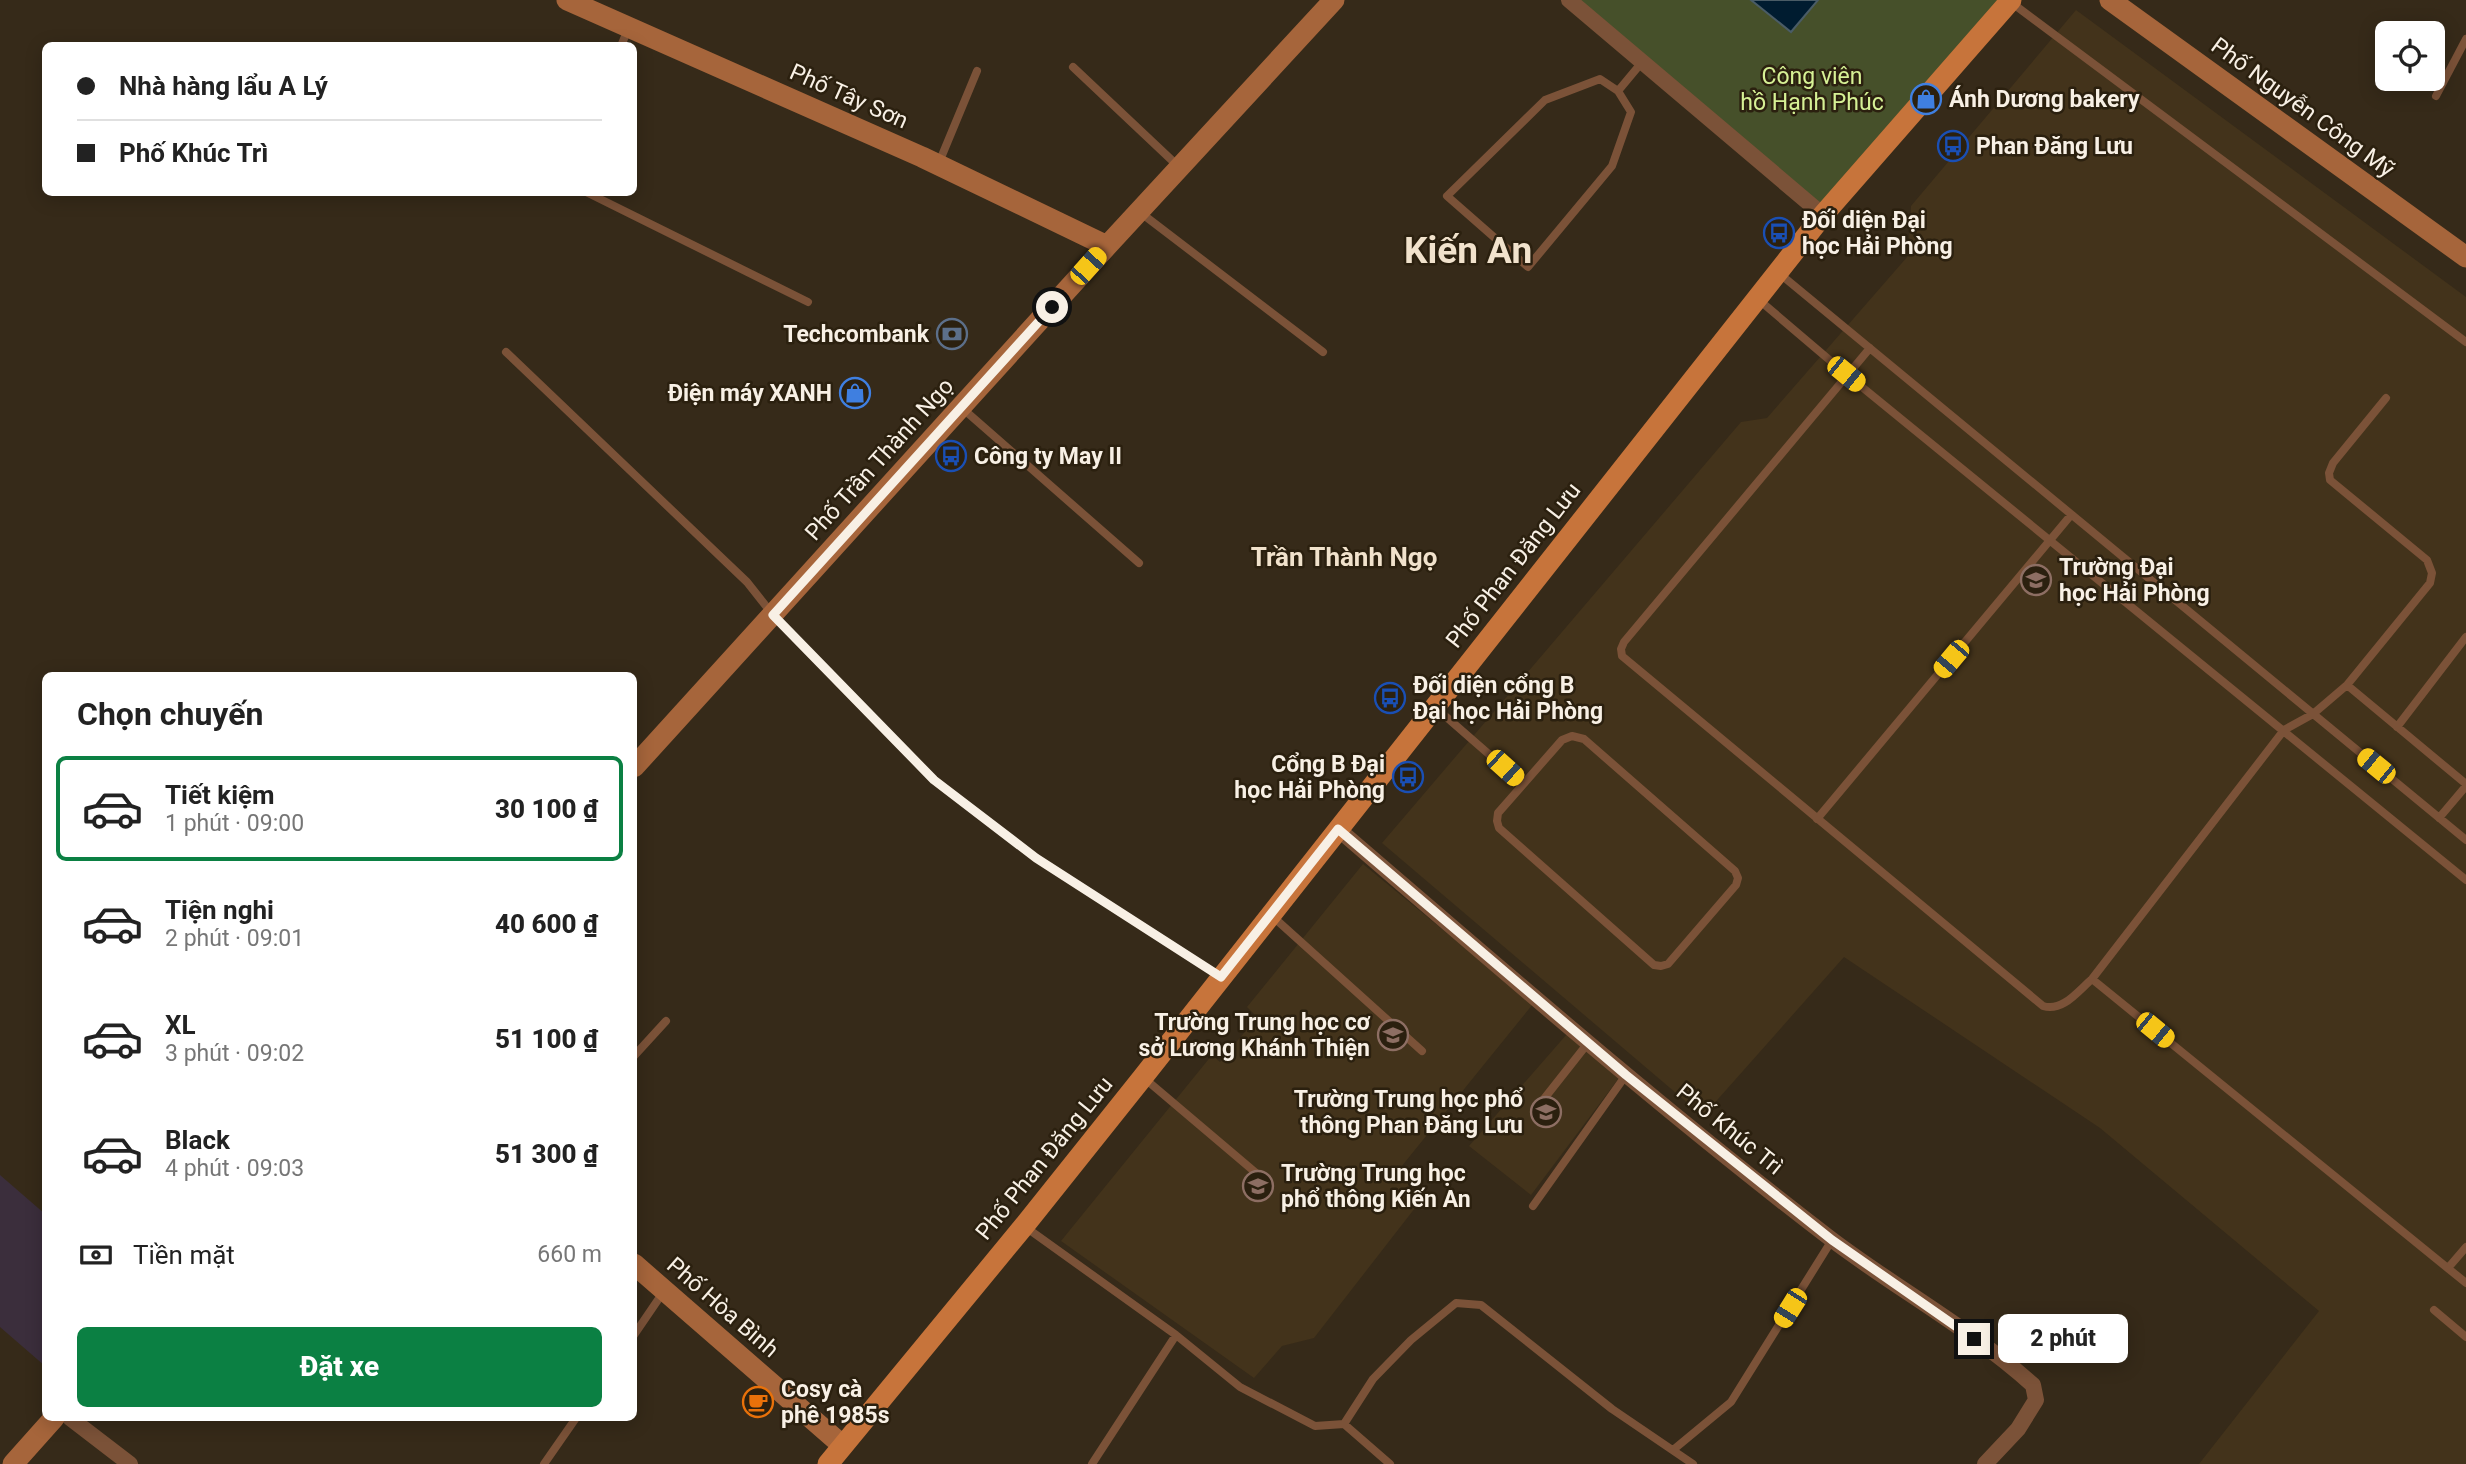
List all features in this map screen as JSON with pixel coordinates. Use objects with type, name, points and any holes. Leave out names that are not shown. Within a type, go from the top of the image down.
[{"type":"main road","name":"Phố Phan Đăng Lưu","points":[[828,1464],[1143,1077],[1823,215],[2010,1]]},
{"type":"street","name":"Phố Tây Sơn","points":[[567,0],[624,37]]},
{"type":"street","name":"Phố Trần Thành Ngọ","points":[[637,764],[1334,0]]},
{"type":"street","points":[[1569,0],[1823,215]]},
{"type":"street","name":"Phố Nguyễn Công Mỹ","points":[[2110,0],[2466,257]]},
{"type":"street","name":"Phố Tây Sơn","points":[[637,42],[938,165],[1107,246]]},
{"type":"street","name":"Phố Khúc Trì","points":[[1338,829],[1626,1075],[1832,1240],[1994,1353],[2033,1385],[2036,1400],[2018,1429],[1985,1464]]},
{"type":"street","name":"Phố Hòa Bình","points":[[637,1267],[842,1445]]},
{"type":"street","points":[[13,1464],[51,1421]]},
{"type":"street","points":[[75,1421],[130,1464]]},
{"type":"lane","points":[[2010,1],[2466,342]]},
{"type":"lane","points":[[2435,96],[2466,38]]},
{"type":"lane","points":[[1618,92],[1643,61]]},
{"type":"lane","points":[[1073,67],[1179,167]]},
{"type":"lane","points":[[938,165],[977,71]]},
{"type":"lane","points":[[1600,79],[1618,92],[1631,112],[1612,166],[1528,267],[1447,195],[1545,100],[1600,79]]},
{"type":"lane","points":[[594,196],[808,302]]},
{"type":"lane","points":[[1139,211],[1323,352]]},
{"type":"lane","points":[[1778,272],[2466,840]]},
{"type":"lane","points":[[1757,298],[1846,374],[2466,880]]},
{"type":"lane","points":[[1870,348],[1620,649],[1627,662],[2043,1006],[2052,1008],[2060,1006],[2092,979],[2284,730],[2313,714],[2347,685],[2430,583],[2432,573],[2427,560],[2330,480],[2329,473],[2333,463],[2386,398]]},
{"type":"lane","points":[[506,352],[747,582],[773,615],[934,780],[1036,858],[1221,977]]},
{"type":"lane","points":[[962,407],[1139,563]]},
{"type":"lane","points":[[1817,819],[2071,515]]},
{"type":"lane","points":[[2397,727],[2464,643]]},
{"type":"lane","points":[[2347,685],[2466,785],[2439,818]]},
{"type":"lane","points":[[1434,706],[1523,784]]},
{"type":"lane","points":[[1572,736],[1584,740],[1735,871],[1737,885],[1668,964],[1654,965],[1499,828],[1499,813],[1523,784],[1562,740],[1572,736]]},
{"type":"lane","points":[[1270,915],[1422,1051]]},
{"type":"lane","points":[[2092,979],[2466,1283]]},
{"type":"lane","points":[[637,1053],[666,1021]]},
{"type":"lane","points":[[1536,1109],[1588,1043]]},
{"type":"lane","points":[[1533,1206],[1626,1075]]},
{"type":"lane","points":[[1143,1077],[1262,1178]]},
{"type":"lane","points":[[1024,1226],[1176,1335],[1240,1387],[1315,1426],[1344,1424],[1390,1464]]},
{"type":"lane","points":[[1673,1450],[1731,1402],[1832,1240]]},
{"type":"lane","points":[[2448,1268],[2466,1247]]},
{"type":"lane","points":[[637,1330],[664,1290]]},
{"type":"lane","points":[[1344,1424],[1373,1379],[1412,1340],[1457,1303],[1480,1305],[1612,1409],[1693,1464]]},
{"type":"lane","points":[[2434,1310],[2466,1337]]},
{"type":"lane","points":[[1092,1464],[1176,1335]]},
{"type":"lane","points":[[544,1464],[574,1421]]},
{"type":"shaded area","name":"Trường Đại học Hải Phòng","points":[[2076,10],[2466,297],[2466,1464],[2199,1464],[2319,1311],[2100,1128],[1844,957],[1703,1116],[1382,843],[1741,422],[1767,418],[1908,256],[1911,206]]},
{"type":"shaded area","points":[[1363,864],[1533,1004],[1397,1172],[1422,1199],[1314,1338],[1282,1346],[1254,1378],[1061,1241],[1212,1055],[1220,1062],[1257,1017],[1247,1007]]},
{"type":"shaded area","name":"Trường Trung học phổ thông Phan Đăng Lưu","points":[[1567,1034],[1619,1078],[1531,1195],[1469,1146]]},
{"type":"shaded area","points":[[0,1175],[42,1211],[42,1363],[0,1327]]},
{"type":"green space","name":"Công viên hồ Hạnh Phúc","points":[[1568,0],[2007,0],[1823,215]]},
{"type":"water","points":[[1751,0],[1818,0],[1791,32]]},
{"type":"place","name":"Ánh Dương bakery","points":[[1926,99]]},
{"type":"place","name":"Phan Đăng Lưu","points":[[1953,146]]},
{"type":"place","name":"Đối diện Đại học Hải Phòng","points":[[1779,233]]},
{"type":"place","name":"Techcombank","points":[[952,334]]},
{"type":"place","name":"Điện máy XANH","points":[[855,393]]},
{"type":"place","name":"Công ty May II","points":[[951,456]]},
{"type":"place","name":"Trường Đại học Hải Phòng","points":[[2036,580]]},
{"type":"place","name":"Đối diện cổng B Đại học Hải Phòng","points":[[1390,698]]},
{"type":"place","name":"Cổng B Đại học Hải Phòng","points":[[1408,777]]},
{"type":"place","name":"Trường Trung học cơ sở Lương Khánh Thiện","points":[[1393,1035]]},
{"type":"place","name":"Trường Trung học phổ thông Phan Đăng Lưu","points":[[1546,1112]]},
{"type":"place","name":"Trường Trung học phổ thông Kiến An","points":[[1258,1186]]},
{"type":"place","name":"Cosy cà phê 1985s","points":[[758,1402]]},
{"type":"district","name":"Kiến An","points":[[1468,250]]},
{"type":"district","name":"Trần Thành Ngọ","points":[[1344,557]]},
{"type":"route","points":[[1052,307],[773,615],[934,780],[1036,858],[1221,977],[1338,829],[1626,1075],[1832,1240],[1974,1339]]}]
